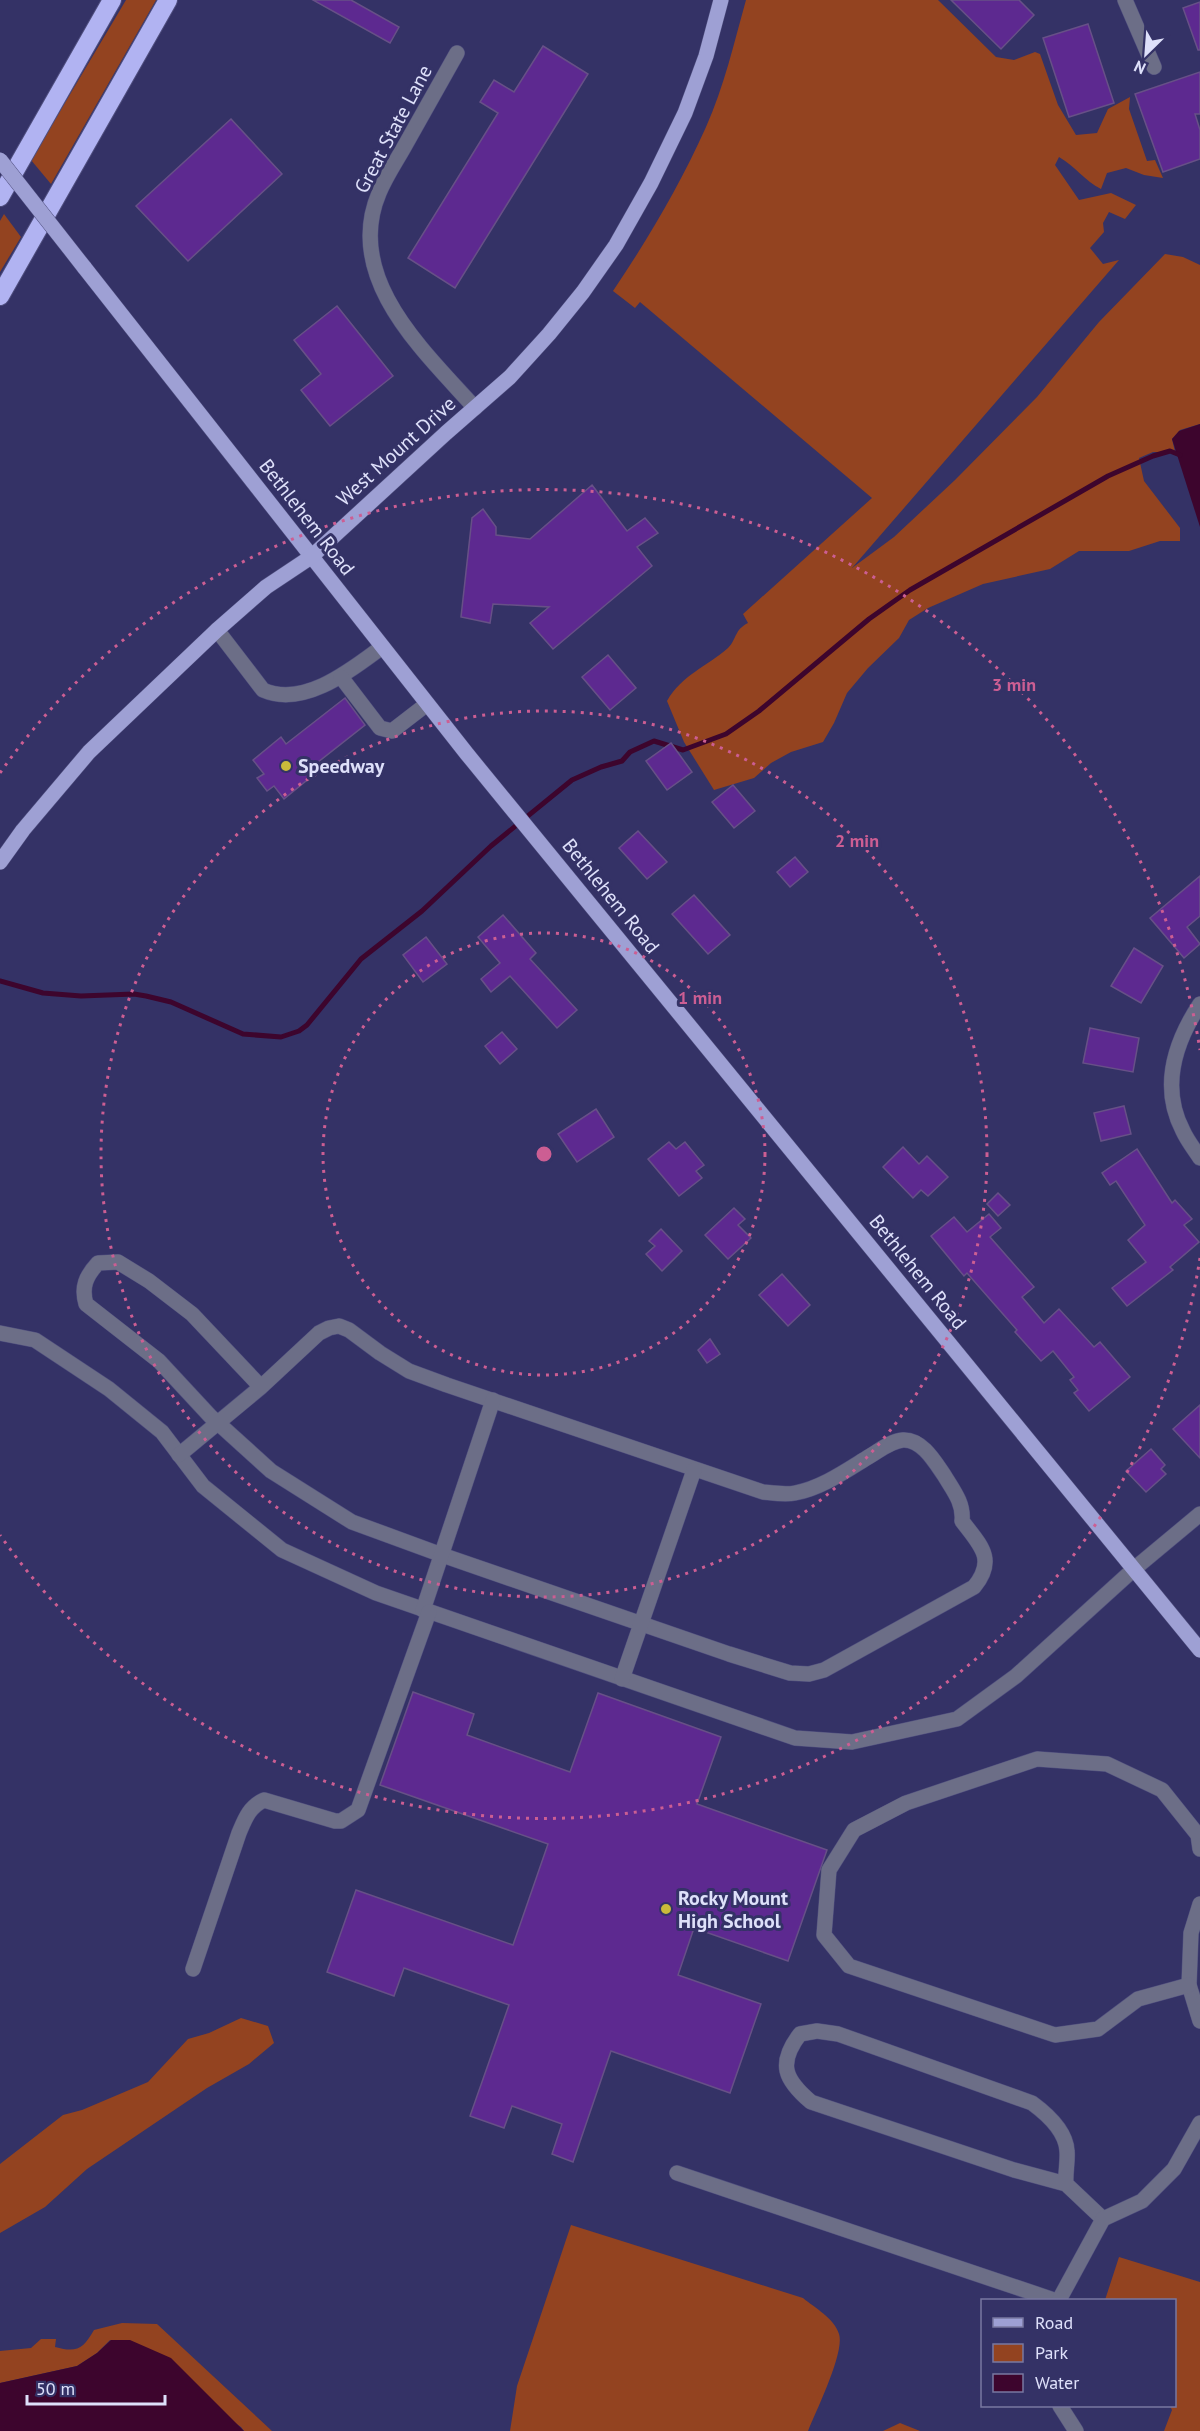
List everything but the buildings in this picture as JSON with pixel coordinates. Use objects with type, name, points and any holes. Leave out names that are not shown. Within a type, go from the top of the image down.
[{"type":"highway","points":[[0,197],[112,0]]},
{"type":"highway","points":[[0,296],[168,0]]},
{"type":"main road","name":"West Mount Drive","points":[[0,862],[23,830],[89,752],[217,630],[266,587],[311,557],[510,378],[549,334],[583,292],[616,245],[651,183],[685,113],[706,56],[721,0]]},
{"type":"main road","name":"Bethlehem Road","points":[[0,160],[427,704],[1200,1650]]},
{"type":"street","points":[[1125,0],[1154,67]]},
{"type":"street","name":"Great State Lane","points":[[457,53],[379,193],[370,222],[370,252],[380,284],[414,340],[476,408]]},
{"type":"street","points":[[217,630],[263,690],[274,694],[291,695],[341,677],[382,646]]},
{"type":"street","points":[[341,677],[380,728],[385,730],[392,731],[427,704]]},
{"type":"street","points":[[1200,1004],[1184,1029],[1176,1052],[1172,1077],[1174,1104],[1182,1130],[1200,1158]]},
{"type":"street","points":[[179,1455],[218,1423],[261,1388],[319,1333],[339,1326],[349,1330],[409,1371],[763,1492],[795,1493],[842,1474],[889,1445],[904,1440],[915,1442],[937,1463],[955,1493],[964,1510],[962,1521],[982,1550],[987,1562],[985,1574],[974,1587],[825,1670],[808,1674],[780,1670],[352,1522],[271,1471],[218,1423],[159,1361],[86,1304],[82,1294],[84,1283],[98,1263],[118,1262],[149,1281],[192,1314],[261,1388]]},
{"type":"street","points":[[0,1333],[35,1340],[109,1389],[162,1432],[203,1486],[282,1550],[376,1593],[795,1737],[852,1742],[957,1719],[1016,1676],[1134,1569],[1200,1514]]},
{"type":"street","points":[[193,1969],[239,1833],[248,1813],[256,1804],[264,1800],[335,1821],[341,1821],[358,1810],[426,1611],[493,1400]]},
{"type":"street","points":[[622,1678],[694,1470]]},
{"type":"street","points":[[1189,1985],[1138,1999],[1098,2029],[1055,2035],[849,1966],[824,1935],[829,1870],[854,1830],[906,1803],[1037,1759],[1107,1764],[1162,1790],[1198,1835],[1200,1850]]},
{"type":"street","points":[[1200,1904],[1191,1933],[1189,1985],[1200,2021]]},
{"type":"street","points":[[1066,2184],[1067,2151],[1062,2137],[1050,2117],[1032,2103],[838,2034],[818,2031],[800,2034],[788,2054],[786,2068],[789,2081],[811,2102],[1014,2170],[1066,2184],[1103,2219]]},
{"type":"street","points":[[1060,2299],[1103,2219],[1142,2201],[1174,2169],[1200,2123]]},
{"type":"street","points":[[677,2173],[1048,2299]]},
{"type":"street","points":[[1061,2407],[1076,2431]]},
{"type":"green space","points":[[126,0],[156,0],[51,184],[31,160]]},
{"type":"green space","points":[[746,0],[938,0],[996,57],[1014,60],[1035,52],[1040,54],[1058,105],[1076,135],[1097,133],[1108,109],[1130,97],[1129,109],[1147,161],[1155,160],[1163,178],[1144,175],[1126,168],[1107,173],[1101,189],[1059,157],[1055,165],[1079,200],[1111,193],[1136,205],[1125,219],[1109,212],[1103,223],[1104,232],[1090,248],[1103,264],[1119,260],[852,568],[894,537],[955,480],[1037,397],[1099,322],[1165,254],[1183,257],[1200,265],[1200,424],[1180,430],[1172,439],[1175,452],[1153,452],[1139,458],[1144,481],[1180,528],[1180,541],[1160,541],[1129,551],[1079,551],[1050,569],[983,584],[928,608],[909,620],[899,638],[868,668],[847,693],[823,742],[791,752],[771,763],[754,778],[714,790],[684,742],[667,701],[680,684],[731,645],[740,629],[748,623],[743,614],[872,498],[640,302],[635,308],[613,291],[663,211],[706,127],[723,81]]},
{"type":"green space","points":[[4,214],[21,237],[0,272],[0,221]]},
{"type":"green space","points":[[241,2018],[268,2026],[274,2043],[249,2064],[207,2088],[87,2169],[45,2207],[0,2233],[0,2164],[63,2115],[82,2110],[148,2082],[188,2039],[209,2033]]},
{"type":"green space","points":[[571,2225],[803,2298],[824,2314],[837,2328],[840,2343],[834,2367],[808,2431],[510,2431],[517,2386]]},
{"type":"green space","points":[[1119,2257],[1200,2282],[1200,2431],[1164,2431],[1172,2410],[1170,2407],[1176,2407],[1176,2299],[1105,2299]]},
{"type":"green space","points":[[122,2323],[157,2324],[272,2431],[244,2431],[110,2340],[97,2353],[77,2366],[0,2383],[0,2351],[31,2348],[41,2339],[56,2339],[55,2347],[69,2350],[79,2348],[94,2330]]},
{"type":"green space","points":[[900,2423],[920,2431],[883,2431]]},
{"type":"water","points":[[1200,424],[1200,527],[1172,439],[1179,431]]},
{"type":"water","points":[[111,2340],[130,2340],[171,2358],[244,2431],[0,2431],[0,2383],[77,2366],[97,2353]]},
{"type":"waterway","points":[[0,981],[43,993],[81,996],[134,994],[146,996],[171,1002],[243,1034],[281,1037],[299,1031],[307,1025],[361,959],[422,911],[491,846],[572,780],[601,767],[622,761],[630,752],[654,741],[683,750],[726,734],[759,711],[869,619],[910,590],[1108,476],[1170,451],[1180,455]]},
{"type":"place","name":"Speedway","points":[[286,766]]},
{"type":"place","name":"Rocky Mount High School","points":[[666,1909]]}]
